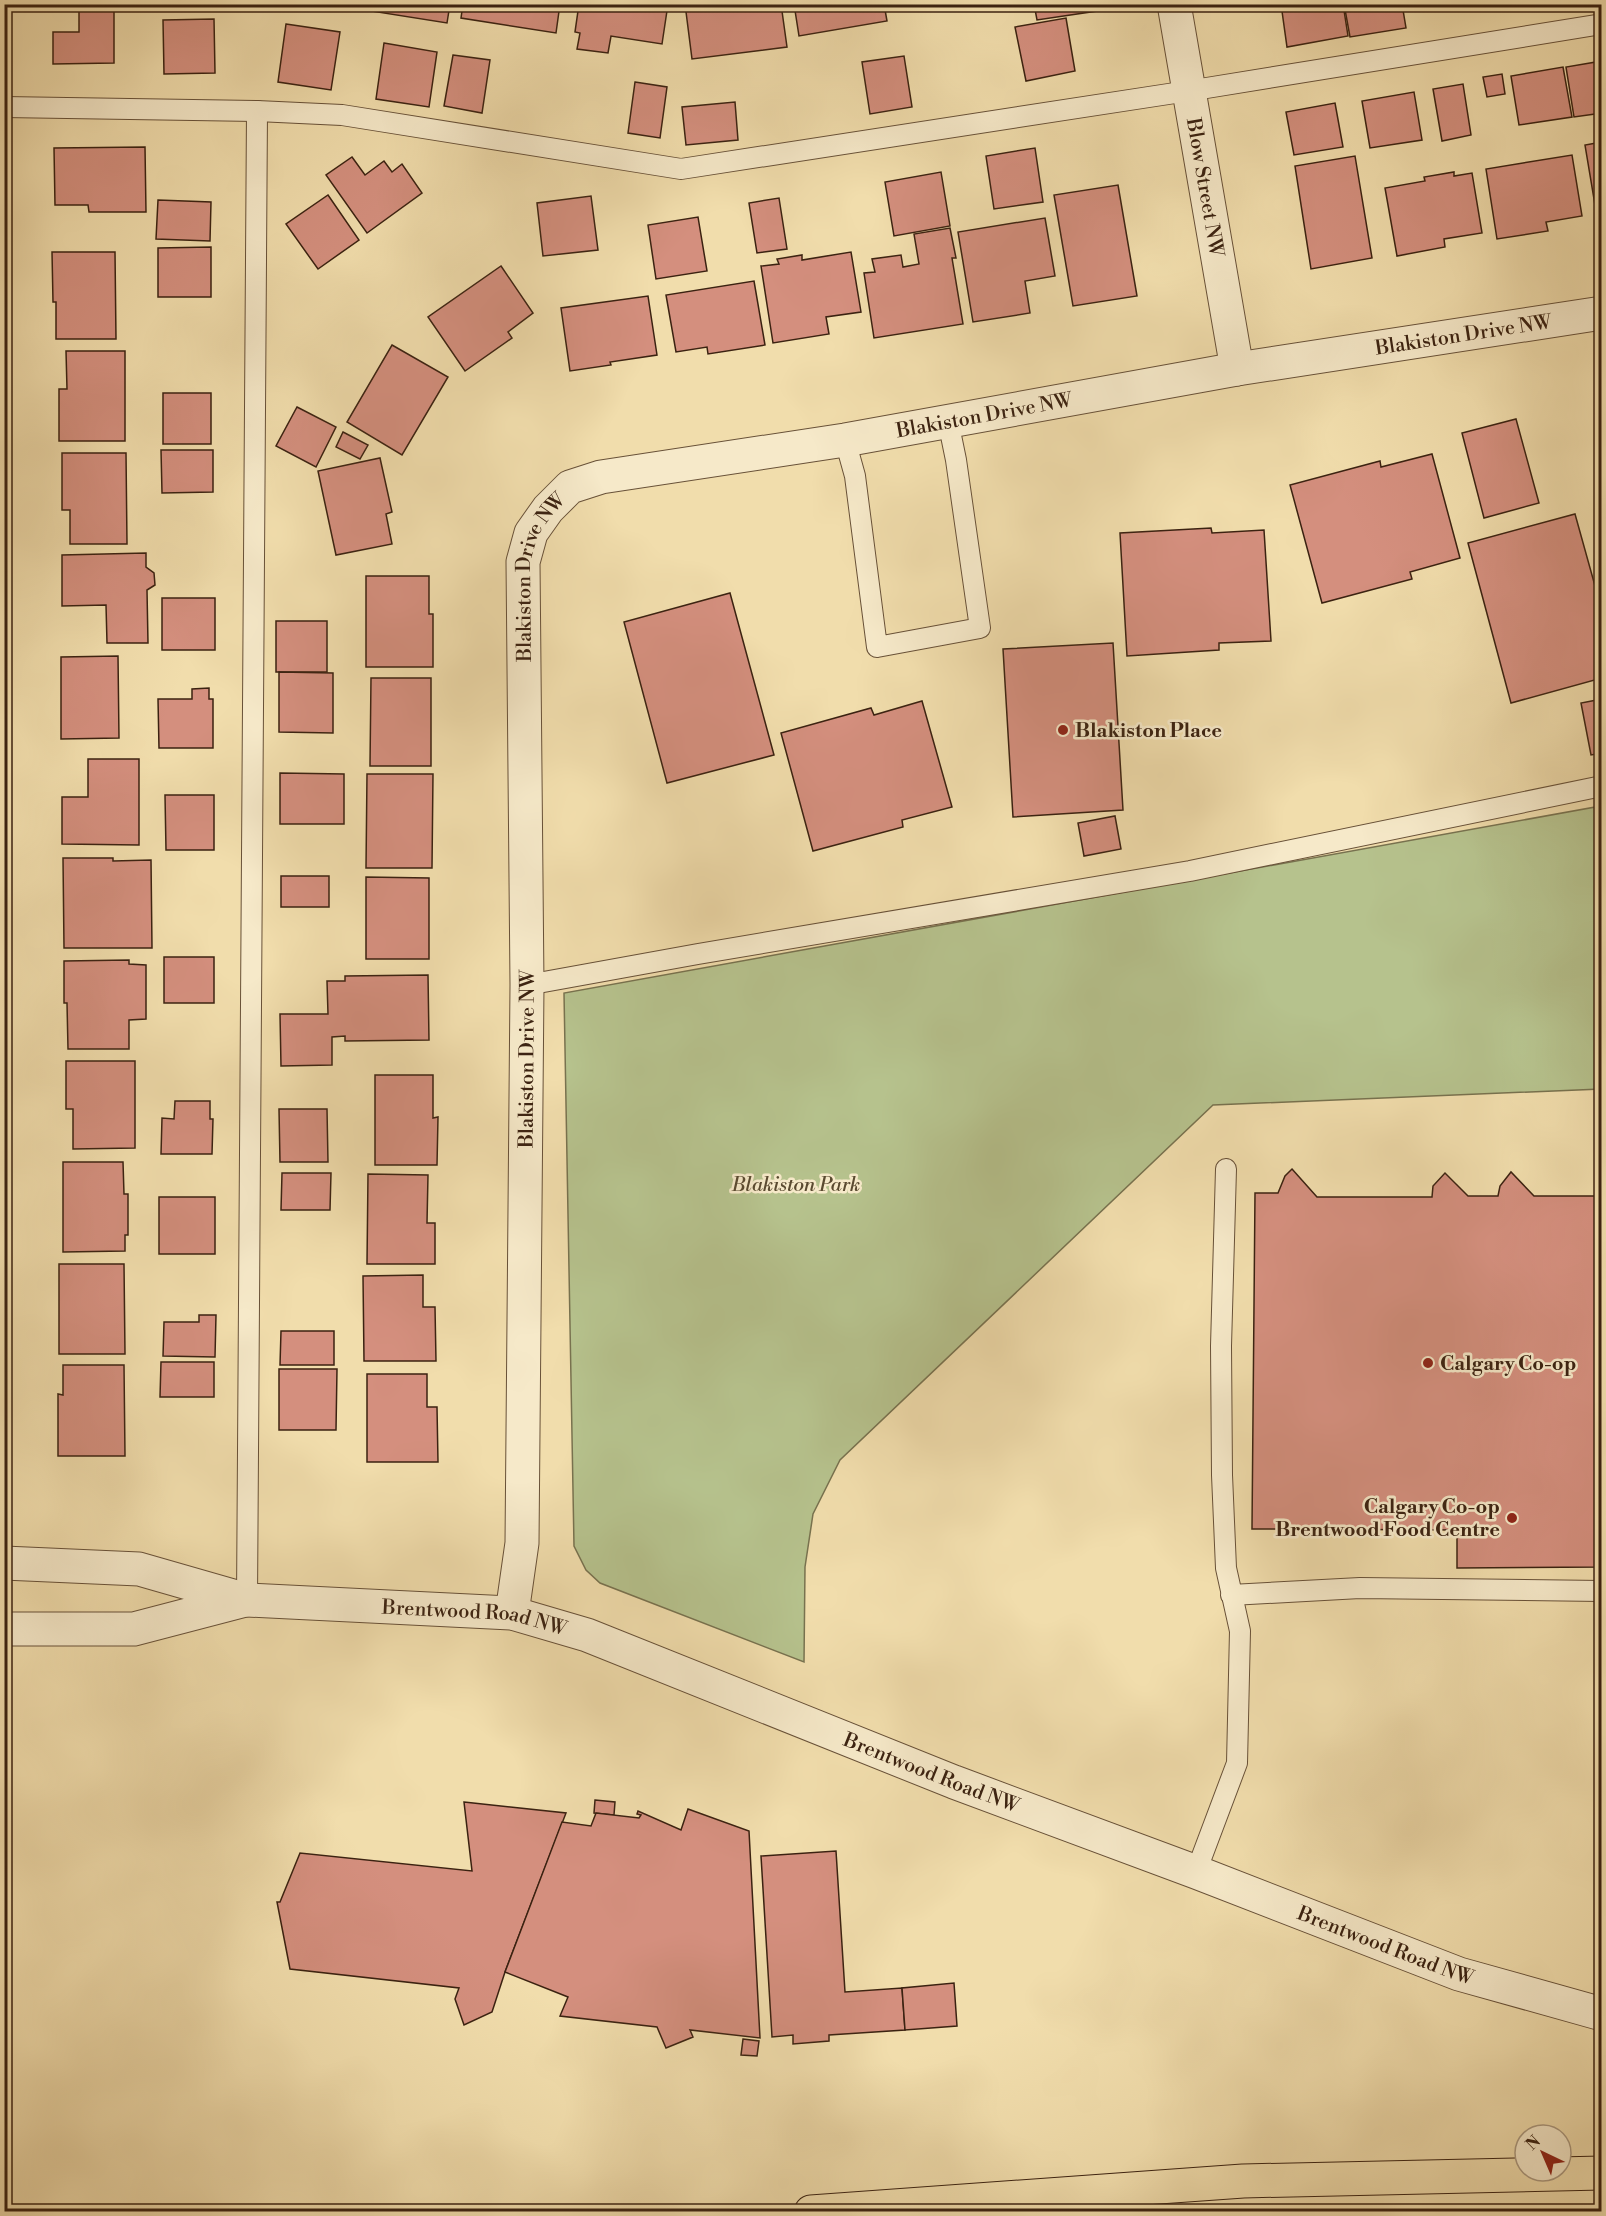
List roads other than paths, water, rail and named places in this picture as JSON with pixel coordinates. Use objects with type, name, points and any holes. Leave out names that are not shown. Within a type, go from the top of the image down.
[{"type":"highway","points":[[811,2211],[1243,2181],[1602,2173]]},
{"type":"street","name":"Blow Street NW","points":[[1174,4],[1237,369]]},
{"type":"street","name":"Blakiston Drive NW","points":[[512,1613],[522,1543],[527,985],[523,562],[531,533],[548,509],[570,487],[601,477],[845,440],[1237,369],[1602,314]]},
{"type":"street","name":"Brentwood Road NW","points":[[4,1563],[140,1569],[247,1600],[512,1613],[588,1635],[954,1782],[1196,1872],[1459,1974],[1602,2014]]},
{"type":"street","name":"Brentwood Road NW","points":[[4,1629],[134,1629],[247,1600]]},
{"type":"lane","points":[[4,107],[342,114],[681,169],[1602,24]]},
{"type":"lane","points":[[247,1600],[257,111]]},
{"type":"lane","points":[[845,440],[855,476],[877,646],[980,628],[956,460],[948,421]]},
{"type":"lane","points":[[527,985],[1190,871],[1602,786]]},
{"type":"lane","points":[[1196,1872],[1237,1762],[1240,1631],[1226,1568],[1222,1475],[1221,1346],[1226,1169]]},
{"type":"lane","points":[[1231,1595],[1360,1588],[1602,1591]]},
{"type":"place","name":"Blakiston Place","points":[[1063,730]]},
{"type":"place","name":"Calgary Co-op","points":[[1428,1363]]},
{"type":"place","name":"Calgary Co-op Brentwood Food Centre","points":[[1512,1518]]},
{"type":"park label","name":"Blakiston Park","points":[[796,1184]]}]
